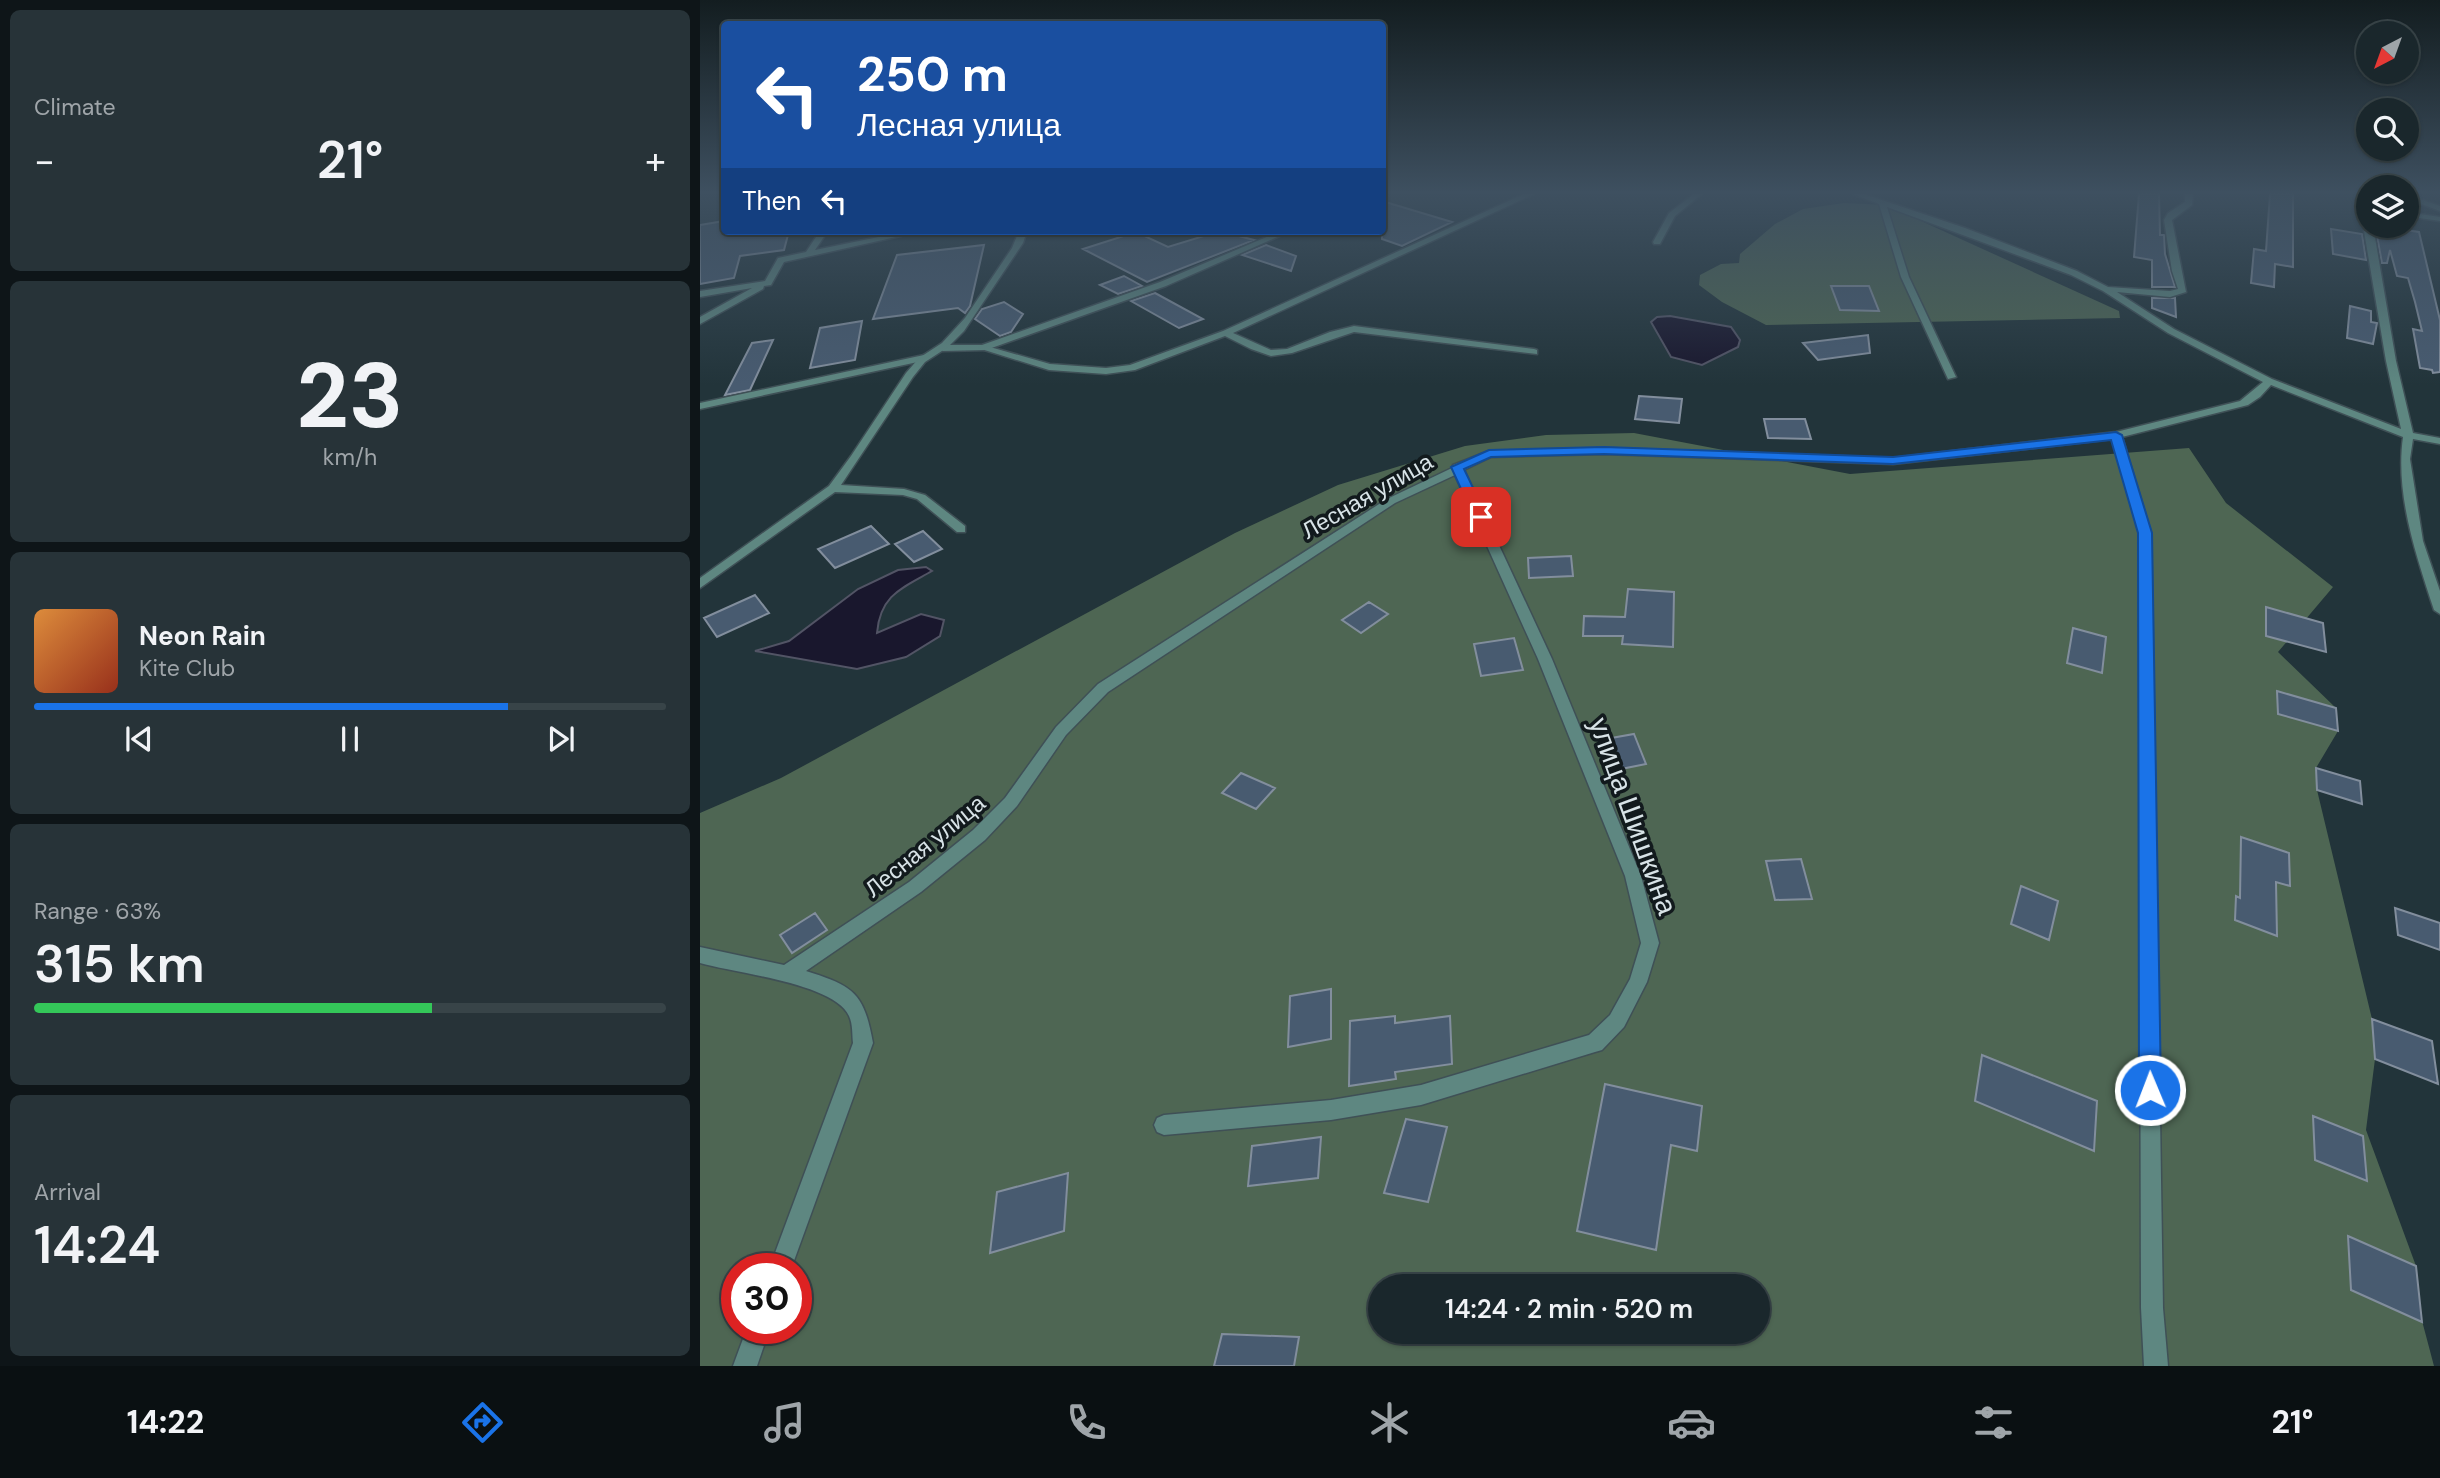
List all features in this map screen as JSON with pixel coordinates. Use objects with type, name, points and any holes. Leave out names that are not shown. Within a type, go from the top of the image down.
[{"type":"street","points":[[700,321],[768,283],[781,260],[792,258]]},
{"type":"street","points":[[700,406],[924,358],[943,348],[966,325],[1012,258]]},
{"type":"street","points":[[983,348],[1163,284],[1224,258]]},
{"type":"street","points":[[943,348],[983,348],[1049,367],[1106,371],[1132,368],[1226,333],[1391,258]]},
{"type":"street","points":[[1899,258],[1905,277],[1951,377]]},
{"type":"street","points":[[2033,258],[2106,289],[2171,331],[2269,380],[2408,435],[2440,441]]},
{"type":"street","points":[[2106,289],[2170,294],[2183,290],[2174,258]]},
{"type":"street","points":[[2373,258],[2388,348],[2408,435],[2405,459],[2417,541],[2440,610]]},
{"type":"street","points":[[700,294],[768,283]]},
{"type":"street","points":[[1226,333],[1271,354],[1281,354],[1333,332],[1354,329],[1534,352]]},
{"type":"street","points":[[700,584],[833,488],[848,470],[896,394],[924,358]]},
{"type":"street","name":"Лесная улица","points":[[786,974],[915,887],[979,835],[1011,802],[1061,731],[1103,688],[1391,501],[1457,467],[1489,454],[1604,451],[1893,461],[2116,435],[2244,403],[2256,395],[2269,380]]},
{"type":"street","points":[[2116,435],[2145,533],[2152,1308],[2156,1366]]},
{"type":"street","name":"улица Шишкина","points":[[1164,1125],[1331,1110],[1421,1095],[1582,1047],[1595,1043],[1617,1021],[1638,982],[1650,943],[1633,876],[1545,659],[1457,467]]},
{"type":"street","points":[[833,488],[904,492],[921,497],[961,529]]},
{"type":"street","points":[[700,955],[786,974],[831,988],[856,1010],[863,1043],[786,1253]]},
{"type":"street","points":[[746,1366],[754,1344]]},
{"type":"green space","points":[[1740,258],[2002,258],[2119,311],[2120,318],[1766,325],[1722,302],[1699,285],[1700,275],[1721,264],[1739,263]]},
{"type":"green space","points":[[1634,433],[1850,474],[2189,448],[2226,503],[2333,587],[2278,652],[2336,708],[2338,731],[2316,768],[2317,790],[2372,1019],[2375,1059],[2366,1130],[2416,1266],[2408,1268],[2434,1366],[700,1366],[700,813],[781,778],[1235,533],[1338,485],[1465,446],[1546,435]]},
{"type":"shaded area","points":[[1670,316],[1731,327],[1740,340],[1738,347],[1702,365],[1671,357],[1651,322],[1657,317]]},
{"type":"shaded area","points":[[926,567],[932,571],[894,594],[879,620],[877,633],[921,614],[944,620],[940,636],[906,657],[857,669],[755,651],[789,641],[858,589],[898,570]]},
{"type":"building","points":[[700,258],[740,258],[734,278],[700,284]]},
{"type":"building","points":[[896,258],[981,258],[970,306],[965,313],[958,308],[873,319]]},
{"type":"building","points":[[1100,258],[1209,258],[1147,282]]},
{"type":"building","points":[[1250,258],[1295,258],[1291,271]]},
{"type":"building","points":[[2138,258],[2166,258],[2175,287],[2152,287],[2152,260]]},
{"type":"building","points":[[2253,258],[2293,258],[2293,267],[2275,264],[2274,287],[2251,283]]},
{"type":"building","points":[[2381,258],[2388,258],[2387,263],[2382,263]]},
{"type":"building","points":[[2392,258],[2425,258],[2440,320],[2440,372],[2433,373],[2432,370],[2420,368],[2413,329],[2422,331],[2408,278],[2397,276]]},
{"type":"building","points":[[1124,276],[1142,286],[1118,294],[1100,285]]},
{"type":"building","points":[[1831,286],[1869,286],[1879,311],[1840,310]]},
{"type":"building","points":[[1155,293],[1203,319],[1179,328],[1131,301]]},
{"type":"building","points":[[2152,298],[2175,298],[2176,317],[2152,308]]},
{"type":"building","points":[[1004,302],[1023,314],[1011,332],[1000,336],[975,319],[982,309]]},
{"type":"building","points":[[2350,306],[2371,311],[2371,322],[2377,323],[2373,344],[2347,338]]},
{"type":"building","points":[[862,321],[855,360],[810,368],[820,328]]},
{"type":"building","points":[[1868,335],[1870,353],[1818,360],[1803,343]]},
{"type":"building","points":[[773,340],[750,390],[725,395],[752,343]]},
{"type":"building","points":[[1639,396],[1682,399],[1679,423],[1635,419]]},
{"type":"building","points":[[1764,419],[1805,419],[1811,439],[1768,438]]},
{"type":"building","points":[[871,526],[889,544],[835,568],[818,549]]},
{"type":"building","points":[[923,531],[942,549],[914,562],[895,544]]},
{"type":"building","points":[[1571,556],[1573,576],[1529,578],[1528,558]]},
{"type":"building","points":[[1628,589],[1674,592],[1673,647],[1622,644],[1623,636],[1583,636],[1584,616],[1625,617]]},
{"type":"building","points":[[755,595],[769,613],[717,637],[704,618]]},
{"type":"building","points":[[1369,602],[1388,614],[1361,633],[1342,620]]},
{"type":"building","points":[[2266,607],[2323,623],[2326,652],[2266,636]]},
{"type":"building","points":[[2073,628],[2106,637],[2102,673],[2067,663]]},
{"type":"building","points":[[1514,638],[1523,670],[1481,676],[1474,644]]},
{"type":"building","points":[[2277,691],[2336,708],[2338,731],[2278,714]]},
{"type":"building","points":[[1634,734],[1646,764],[1611,771],[1600,740]]},
{"type":"building","points":[[2316,768],[2360,781],[2362,804],[2317,790]]},
{"type":"building","points":[[1241,773],[1275,788],[1256,809],[1222,793]]},
{"type":"building","points":[[2241,837],[2289,853],[2290,886],[2276,882],[2277,936],[2235,920],[2236,896],[2240,898]]},
{"type":"building","points":[[1801,859],[1812,899],[1775,900],[1766,861]]},
{"type":"building","points":[[2021,886],[2058,901],[2049,940],[2011,924]]},
{"type":"building","points":[[2395,908],[2440,923],[2440,950],[2398,935]]},
{"type":"building","points":[[815,913],[827,930],[792,953],[780,935]]},
{"type":"building","points":[[1331,989],[1331,1039],[1288,1047],[1290,996]]},
{"type":"building","points":[[1395,1016],[1395,1023],[1450,1016],[1452,1064],[1395,1072],[1396,1079],[1349,1086],[1350,1021]]},
{"type":"building","points":[[2372,1019],[2432,1041],[2438,1084],[2375,1059]]},
{"type":"building","points":[[1982,1055],[2097,1101],[2094,1151],[1975,1101]]},
{"type":"building","points":[[1605,1084],[1702,1106],[1697,1151],[1671,1145],[1656,1250],[1577,1231]]},
{"type":"building","points":[[2313,1116],[2363,1136],[2367,1181],[2315,1160]]},
{"type":"building","points":[[1406,1119],[1447,1127],[1428,1202],[1384,1193]]},
{"type":"building","points":[[1321,1137],[1318,1178],[1248,1186],[1252,1146]]},
{"type":"building","points":[[1068,1173],[1064,1231],[990,1253],[997,1192]]},
{"type":"building","points":[[2348,1236],[2416,1266],[2422,1322],[2351,1290]]},
{"type":"building","points":[[1222,1334],[1299,1337],[1294,1366],[1214,1366]]},
{"type":"route","points":[[1481,517],[1457,467],[1489,454],[1604,451],[1893,461],[2116,435],[2145,533],[2150,1090]]}]
